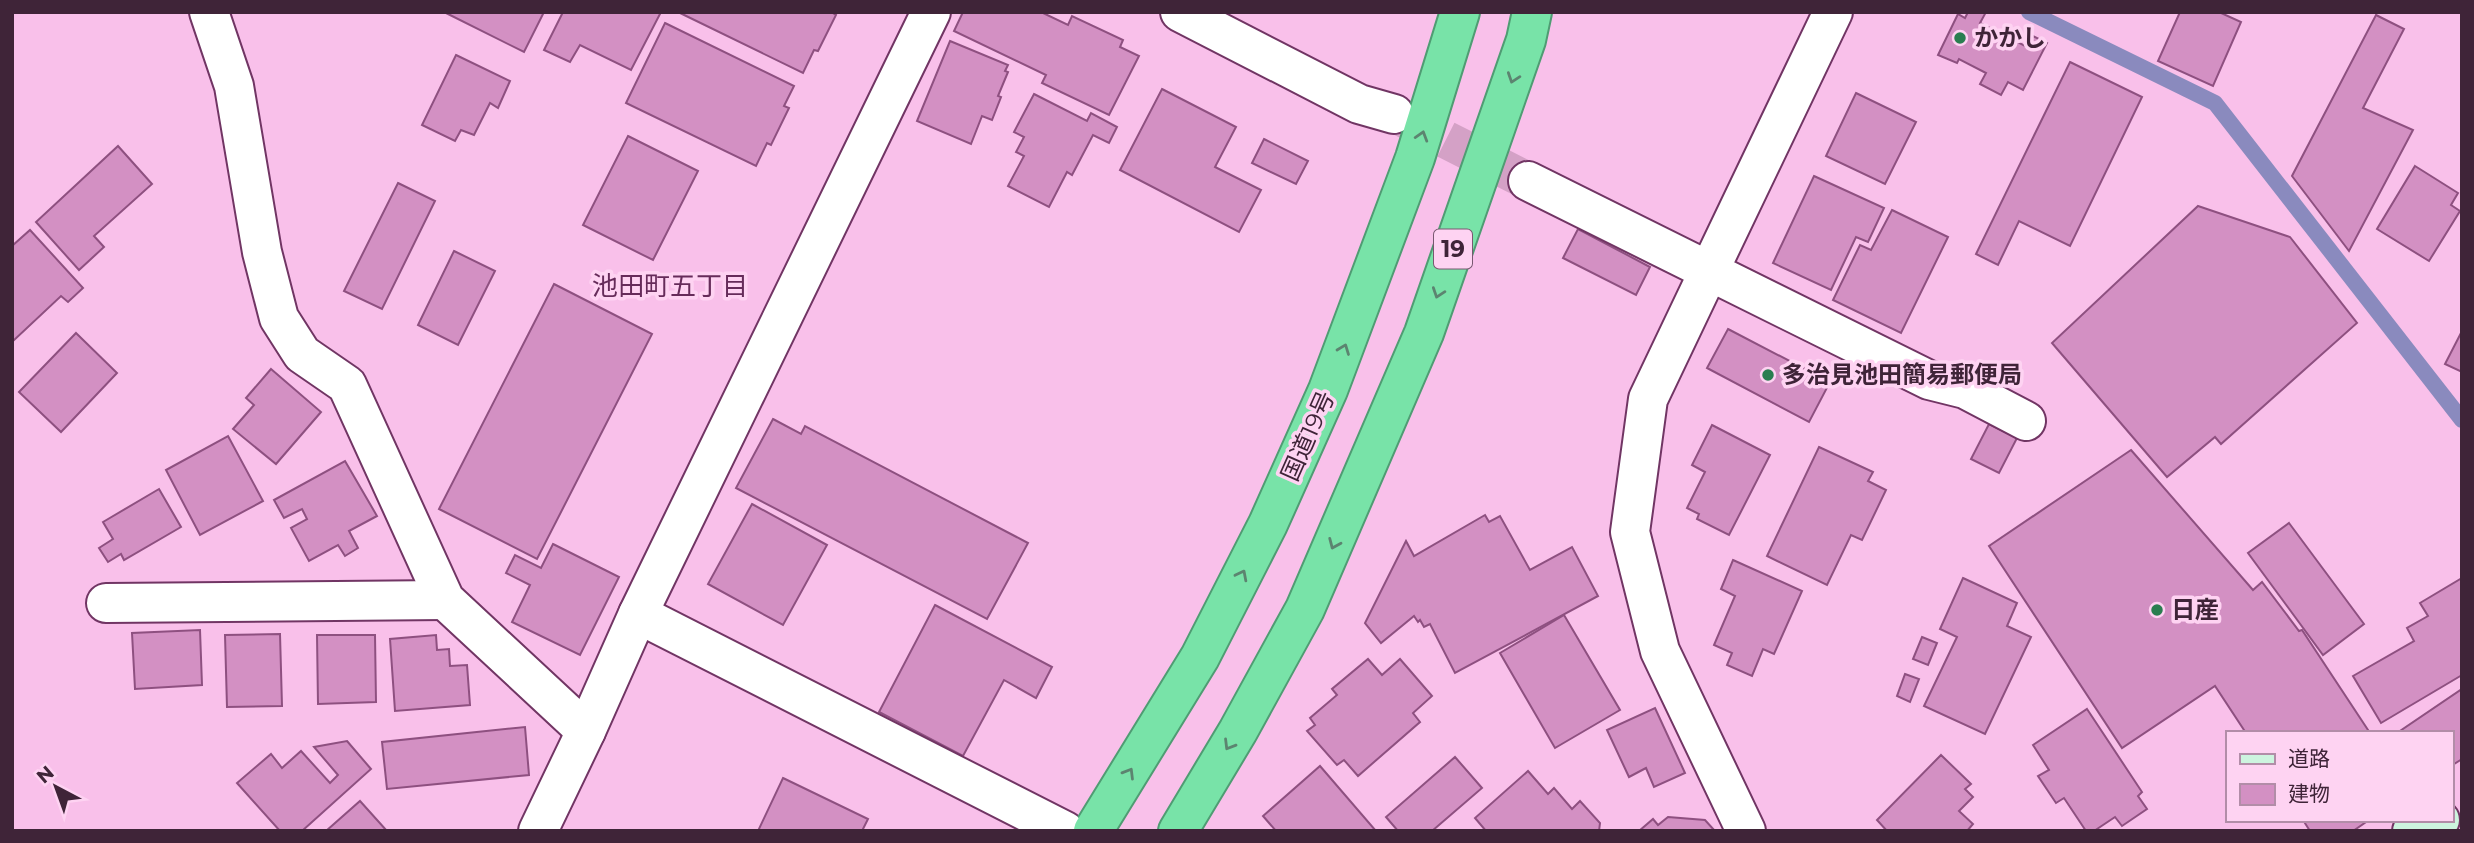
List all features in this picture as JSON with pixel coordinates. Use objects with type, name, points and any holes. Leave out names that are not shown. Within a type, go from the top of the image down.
[{"type":"highway","name":"国道19号","points":[[1093,831],[1200,657],[1268,524],[1328,390],[1415,158],[1460,12]]},
{"type":"highway","name":"19","points":[[1178,831],[1238,731],[1311,596],[1424,333],[1526,40],[1532,12]]},
{"type":"main road","points":[[2413,831],[2435,822]]},
{"type":"street","points":[[209,12],[234,86],[262,252],[279,318],[302,354],[347,384],[446,600],[586,730]]},
{"type":"street","points":[[538,831],[638,614],[931,12]]},
{"type":"street","points":[[1180,12],[1359,104],[1394,114]]},
{"type":"street","points":[[1746,831],[1660,651],[1630,532],[1648,399],[1833,12]]},
{"type":"street","points":[[1528,181],[1928,380],[1965,389],[2026,421]]},
{"type":"street","points":[[106,603],[446,600]]},
{"type":"street","points":[[638,614],[1065,831]]},
{"type":"building","points":[[444,12],[544,12],[524,52]]},
{"type":"building","points":[[563,12],[661,12],[631,70],[580,45],[570,62],[544,50]]},
{"type":"building","points":[[678,12],[831,12],[836,15],[818,51],[814,50],[803,73]]},
{"type":"building","points":[[963,12],[1041,12],[1068,25],[1072,16],[1123,40],[1120,47],[1139,56],[1109,115],[1042,83],[1046,75],[954,31]]},
{"type":"building","points":[[1968,12],[1986,12],[1980,23],[2027,47],[2033,36],[2047,43],[2023,90],[2008,82],[2001,95],[1980,84],[1986,73],[1959,59],[1957,63],[1938,55],[1958,14],[1965,18]]},
{"type":"building","points":[[2180,12],[2219,12],[2241,22],[2213,86],[2158,61]]},
{"type":"building","points":[[2376,15],[2404,29],[2363,108],[2413,130],[2349,251],[2292,176]]},
{"type":"building","points":[[665,23],[794,86],[784,106],[789,108],[771,145],[767,143],[756,166],[626,103]]},
{"type":"building","points":[[950,41],[1008,65],[1005,71],[1008,72],[998,96],[1001,97],[992,120],[982,116],[971,144],[917,121]]},
{"type":"building","points":[[456,55],[510,81],[498,108],[490,103],[474,135],[461,130],[455,141],[422,125]]},
{"type":"building","points":[[2070,62],[2142,97],[2070,246],[2019,221],[1998,265],[1976,254]]},
{"type":"building","points":[[1162,89],[1236,127],[1215,167],[1261,190],[1239,232],[1120,170]]},
{"type":"building","points":[[1856,93],[1916,122],[1885,184],[1826,156]]},
{"type":"building","points":[[1034,94],[1087,121],[1091,113],[1117,127],[1109,143],[1093,135],[1072,175],[1067,172],[1049,207],[1008,186],[1024,156],[1016,152],[1024,137],[1014,132]]},
{"type":"building","points":[[628,136],[698,171],[653,260],[583,225]]},
{"type":"building","points":[[1264,139],[1308,161],[1296,184],[1252,163]]},
{"type":"building","points":[[118,146],[152,184],[94,236],[104,247],[79,270],[36,222]]},
{"type":"building","points":[[2415,166],[2458,193],[2451,205],[2460,211],[2429,261],[2377,229]]},
{"type":"building","points":[[1814,176],[1884,208],[1868,242],[1856,237],[1831,290],[1773,263]]},
{"type":"building","points":[[398,183],[435,201],[382,309],[344,291]]},
{"type":"building","points":[[2198,206],[2290,237],[2357,323],[2221,444],[2215,437],[2167,477],[2052,343]]},
{"type":"building","points":[[1892,210],[1948,237],[1901,333],[1833,300],[1860,245],[1871,250]]},
{"type":"building","points":[[1578,229],[1650,267],[1636,295],[1563,258]]},
{"type":"building","points":[[30,230],[83,288],[68,302],[61,296],[12,342],[12,246]]},
{"type":"building","points":[[454,251],[495,271],[458,345],[418,325]]},
{"type":"building","points":[[554,284],[652,334],[537,559],[439,509]]},
{"type":"building","points":[[1728,329],[1830,382],[1809,422],[1707,368]]},
{"type":"building","points":[[2462,331],[2462,372],[2445,364]]},
{"type":"building","points":[[76,333],[117,373],[61,432],[19,392]]},
{"type":"building","points":[[271,369],[321,412],[276,464],[233,429],[254,405],[246,398]]},
{"type":"building","points":[[773,419],[801,434],[805,426],[1028,543],[987,619],[736,488]]},
{"type":"building","points":[[1989,424],[2017,438],[1999,473],[1971,459]]},
{"type":"building","points":[[1712,425],[1770,455],[1729,535],[1697,519],[1699,514],[1687,508],[1705,472],[1692,465]]},
{"type":"building","points":[[228,436],[263,501],[200,535],[166,470]]},
{"type":"building","points":[[1819,447],[1873,472],[1868,481],[1886,490],[1862,540],[1851,535],[1827,585],[1767,556]]},
{"type":"building","name":"日産","points":[[2131,450],[2253,590],[2262,582],[2299,631],[2302,630],[2369,731],[2245,731],[2215,686],[2122,748],[1989,546]]},
{"type":"building","points":[[345,461],[377,516],[349,531],[358,548],[345,556],[338,545],[309,561],[291,528],[307,519],[302,509],[284,518],[274,500]]},
{"type":"building","points":[[159,489],[181,527],[124,560],[121,554],[108,562],[99,548],[113,539],[103,522]]},
{"type":"building","points":[[752,504],[827,545],[783,625],[708,584]]},
{"type":"building","points":[[1485,515],[1489,522],[1500,516],[1530,570],[1572,547],[1598,596],[1455,673],[1430,624],[1424,627],[1414,616],[1381,643],[1365,623],[1406,541],[1414,556]]},
{"type":"building","points":[[2289,523],[2364,624],[2323,655],[2248,553]]},
{"type":"building","points":[[553,544],[619,577],[580,655],[512,622],[530,585],[506,573],[515,555],[541,568]]},
{"type":"building","points":[[1733,560],[1802,591],[1774,654],[1763,649],[1752,676],[1727,665],[1732,653],[1714,645],[1735,596],[1721,589]]},
{"type":"building","points":[[1963,578],[2017,603],[2007,626],[2031,637],[1985,734],[1924,706],[1957,637],[1940,629]]},
{"type":"building","points":[[2462,578],[2462,675],[2381,723],[2353,676],[2414,641],[2407,628],[2428,616],[2420,603]]},
{"type":"building","points":[[935,605],[1052,667],[1036,698],[1004,680],[963,756],[879,712]]},
{"type":"building","points":[[1564,615],[1620,710],[1555,748],[1500,653]]},
{"type":"building","points":[[200,630],[202,685],[135,689],[132,633]]},
{"type":"building","points":[[280,634],[282,706],[227,707],[225,635]]},
{"type":"building","points":[[317,635],[375,635],[376,702],[318,704]]},
{"type":"building","points":[[436,635],[437,650],[449,649],[450,666],[467,665],[470,705],[395,711],[390,639]]},
{"type":"building","points":[[1922,637],[1937,643],[1928,665],[1913,659]]},
{"type":"building","points":[[1368,659],[1382,675],[1400,659],[1432,696],[1413,713],[1420,722],[1358,776],[1344,760],[1337,765],[1307,731],[1315,725],[1310,718],[1337,695],[1332,689]]},
{"type":"building","points":[[1905,674],[1919,679],[1910,702],[1897,696]]},
{"type":"building","points":[[2462,689],[2462,759],[2453,765],[2453,731],[2400,731]]},
{"type":"building","points":[[1655,708],[1685,773],[1654,787],[1646,768],[1629,777],[1607,730]]},
{"type":"building","points":[[2087,709],[2142,792],[2138,796],[2147,809],[2122,826],[2115,817],[2094,831],[2086,831],[2064,798],[2056,803],[2038,776],[2049,770],[2033,745]]},
{"type":"building","points":[[525,727],[529,775],[387,789],[382,742]]},
{"type":"building","points":[[347,741],[371,769],[302,831],[280,831],[237,783],[271,754],[282,768],[301,751],[330,783],[338,775],[314,747]]},
{"type":"building","points":[[1941,755],[1971,784],[1965,789],[1973,797],[1959,811],[1973,824],[1967,831],[1887,831],[1877,820]]},
{"type":"building","points":[[1455,757],[1482,788],[1432,831],[1398,831],[1386,817]]},
{"type":"building","points":[[1320,766],[1376,831],[1276,831],[1263,816]]},
{"type":"building","points":[[1528,771],[1548,794],[1554,788],[1572,809],[1580,801],[1600,823],[1599,831],[1486,831],[1475,818]]},
{"type":"building","points":[[783,778],[868,819],[862,831],[758,831]]},
{"type":"building","points":[[360,801],[387,831],[326,831]]},
{"type":"building","points":[[1668,817],[1705,820],[1715,831],[1639,831],[1653,819],[1658,825]]},
{"type":"building","points":[[2304,822],[2366,822],[2353,831],[2310,831]]},
{"type":"waterway","points":[[2029,12],[2215,103],[2462,420]]},
{"type":"tunnel","points":[[1395,114],[1528,181]]},
{"type":"place","name":"かかし","points":[[1960,38]]},
{"type":"place","name":"多治見池田簡易郵便局","points":[[1768,375]]},
{"type":"place","name":"日産","points":[[2157,610]]},
{"type":"district","name":"池田町五丁目","points":[[670,286]]}]
